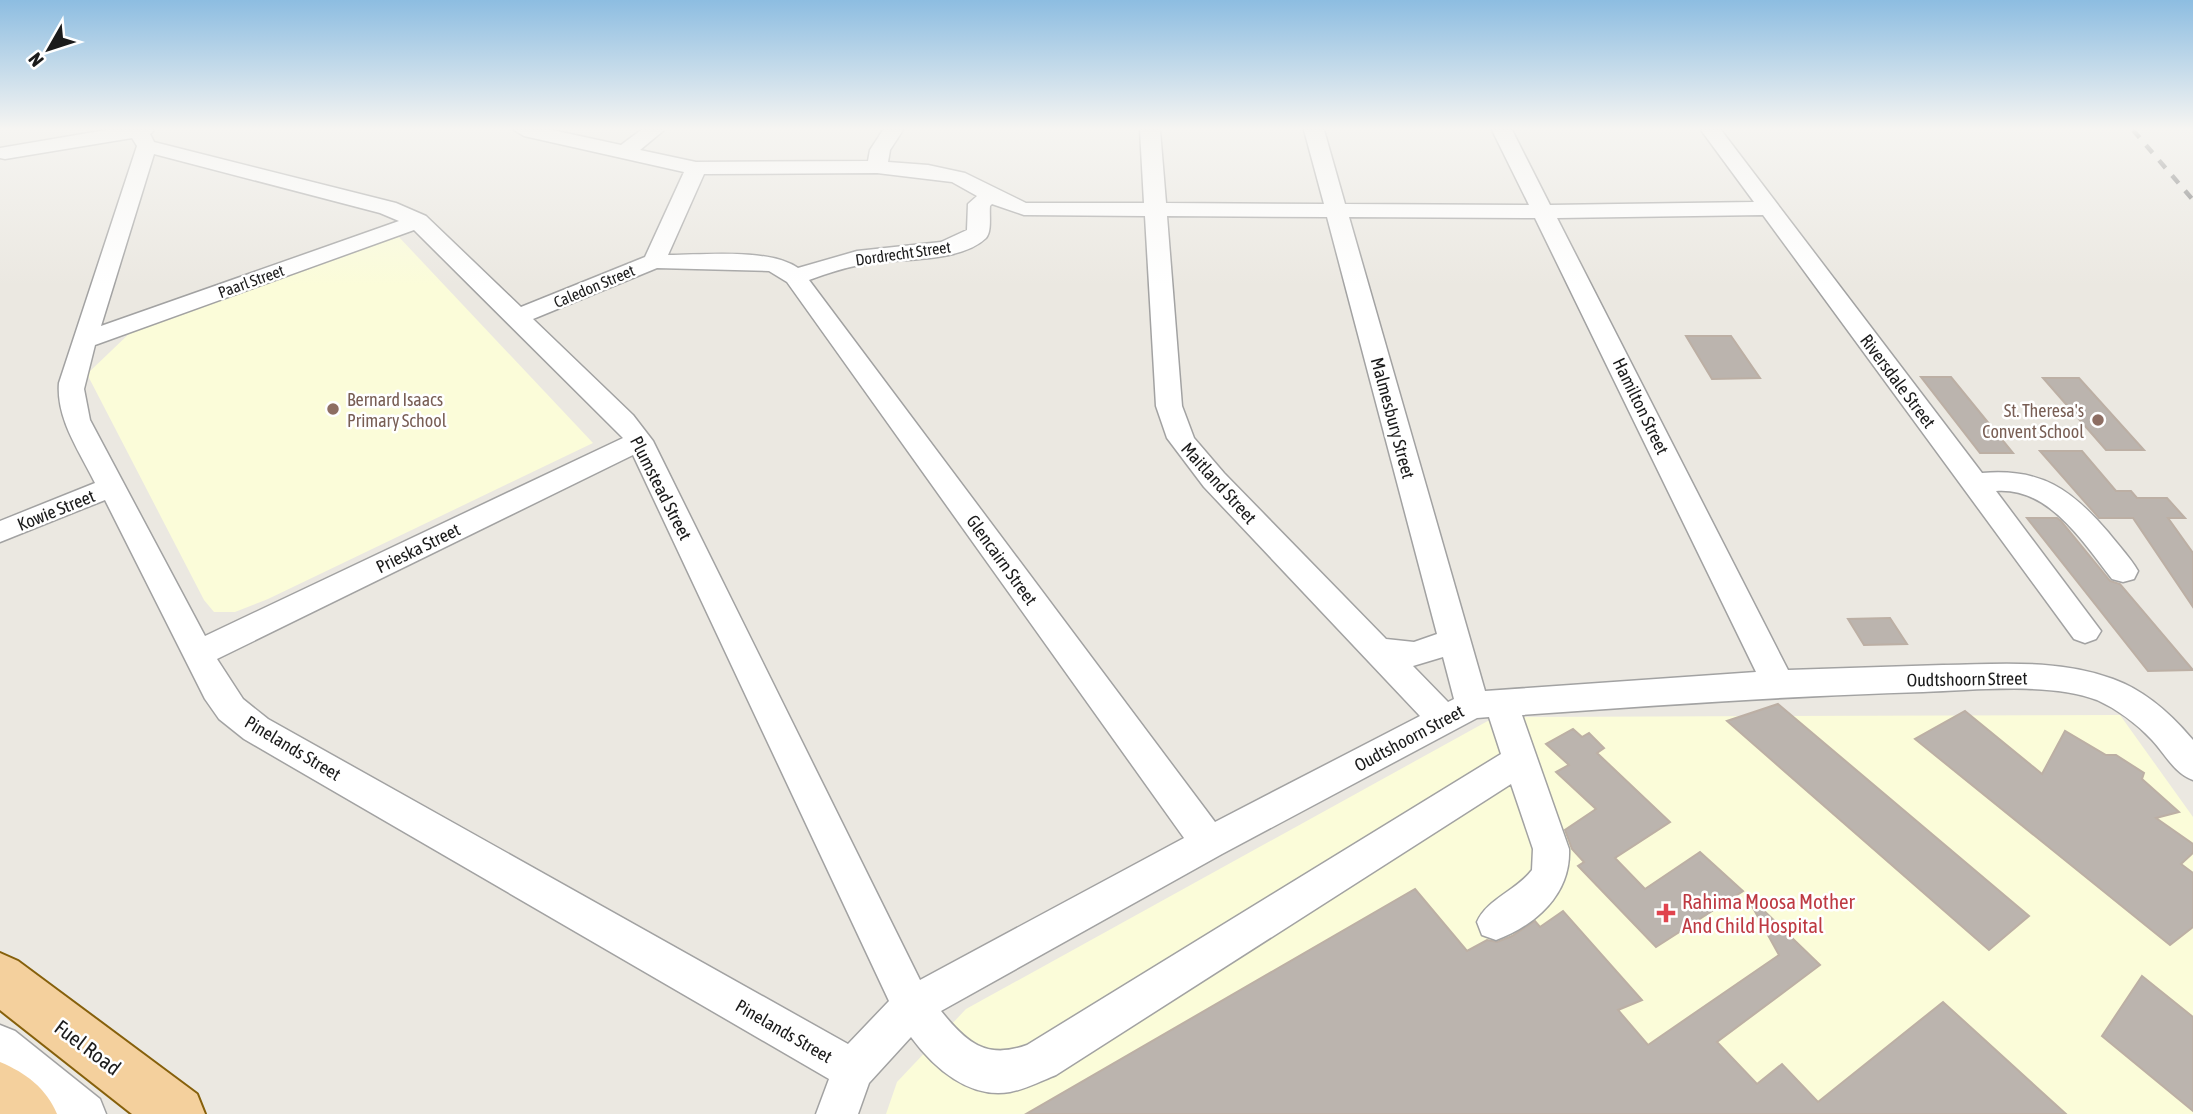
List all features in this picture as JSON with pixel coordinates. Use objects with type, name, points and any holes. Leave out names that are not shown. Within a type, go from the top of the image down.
[{"type":"main road","name":"Fuel Road","points":[[0,978],[177,1114]]},
{"type":"main road","points":[[0,1089],[29,1114]]},
{"type":"street","name":"Pinelands Street","points":[[130,182],[70,390],[71,404],[197,654],[231,709],[256,729],[853,1070]]},
{"type":"street","name":"Plumstead Street","points":[[300,182],[375,204],[418,221],[624,421],[640,442],[912,1006],[930,1031],[958,1059],[987,1072],[1009,1072],[1041,1060],[1521,760]]},
{"type":"street","name":"Caledon Street","points":[[519,317],[654,261],[690,182]]},
{"type":"street","points":[[966,182],[990,196],[1024,209],[1544,212],[1769,208]]},
{"type":"street","name":"Maitland Street","points":[[1153,182],[1169,406],[1175,431],[1188,452],[1377,650],[1473,710]]},
{"type":"street","name":"Malmesbury Street","points":[[1329,182],[1473,710],[1521,760],[1551,849],[1550,872],[1539,888],[1517,909],[1496,922]]},
{"type":"street","name":"Hamilton Street","points":[[1529,182],[1778,683]]},
{"type":"street","name":"Riversdale Street","points":[[1749,182],[2085,631]]},
{"type":"street","name":"Dordrecht Street","points":[[794,277],[838,262],[877,255],[937,250],[964,243],[978,233],[979,204],[990,196]]},
{"type":"street","name":"Paarl Street","points":[[84,340],[418,221]]},
{"type":"street","points":[[654,261],[769,264],[781,267],[794,277]]},
{"type":"street","name":"Glencairn Street","points":[[794,277],[1209,842]]},
{"type":"street","name":"Prieska Street","points":[[197,654],[640,442]]},
{"type":"street","points":[[1974,484],[2023,482],[2049,494],[2079,520],[2123,571]]},
{"type":"street","name":"Kowie Street","points":[[0,532],[111,487]]},
{"type":"street","points":[[1377,650],[1415,654],[1452,640]]},
{"type":"street","name":"Oudtshoorn Street","points":[[837,1114],[853,1070],[912,1006],[1209,842],[1473,710],[1778,683],[2058,678],[2104,689],[2135,705],[2163,729],[2193,765]]},
{"type":"street","points":[[0,1005],[139,1114]]},
{"type":"street","points":[[0,1046],[85,1114]]},
{"type":"shaded area","name":"Bernard Isaacs Primary School","points":[[398,236],[593,443],[268,599],[235,612],[214,612],[204,600],[87,374],[134,329]]},
{"type":"shaded area","name":"Rahima Moosa Mother And Child Hospital","points":[[2120,715],[2193,817],[2193,1114],[886,1114],[897,1082],[966,1009],[1495,717]]},
{"type":"building","points":[[1686,336],[1731,336],[1760,378],[1712,379]]},
{"type":"building","points":[[1921,377],[1951,377],[2013,453],[1980,453]]},
{"type":"building","points":[[2043,378],[2079,378],[2144,450],[2106,450]]},
{"type":"building","name":"St. Theresa's Convent School","points":[[2040,451],[2082,451],[2116,491],[2131,491],[2137,498],[2167,498],[2185,518],[2168,518],[2193,553],[2193,607],[2133,518],[2099,518]]},
{"type":"building","points":[[2027,518],[2057,518],[2061,521],[2110,581],[2120,584],[2193,670],[2148,671]]},
{"type":"building","points":[[1890,618],[1907,644],[1864,645],[1848,619]]},
{"type":"building","points":[[1778,704],[2029,916],[1989,950],[1727,721]]},
{"type":"building","points":[[1965,711],[2042,774],[2065,731],[2106,755],[2116,755],[2144,773],[2142,779],[2179,812],[2156,818],[2193,844],[2193,853],[2181,864],[2193,873],[2193,927],[2170,945],[1915,739]]},
{"type":"building","points":[[1573,729],[1582,737],[1589,733],[1604,748],[1597,753],[1670,822],[1615,858],[1645,889],[1700,852],[1743,891],[1656,947],[1578,866],[1584,862],[1572,849],[1565,830],[1596,809],[1556,772],[1569,765],[1546,744]]},
{"type":"building","points":[[1415,889],[1467,951],[1487,940],[1497,942],[1512,936],[1535,921],[1540,927],[1563,911],[1642,1000],[1618,1010],[1648,1045],[1779,955],[1752,906],[1756,903],[1820,965],[1717,1042],[1757,1084],[1782,1064],[1818,1102],[1943,1002],[2066,1114],[1026,1114]]},
{"type":"building","points":[[2142,976],[2193,1017],[2193,1111],[2102,1036]]},
{"type":"railway","points":[[2178,182],[2193,200]]},
{"type":"place","name":"Bernard Isaacs Primary School","points":[[333,409]]},
{"type":"place","name":"St. Theresa's Convent School","points":[[2098,420]]},
{"type":"place","name":"Rahima Moosa Mother And Child Hospital","points":[[1666,913]]}]
